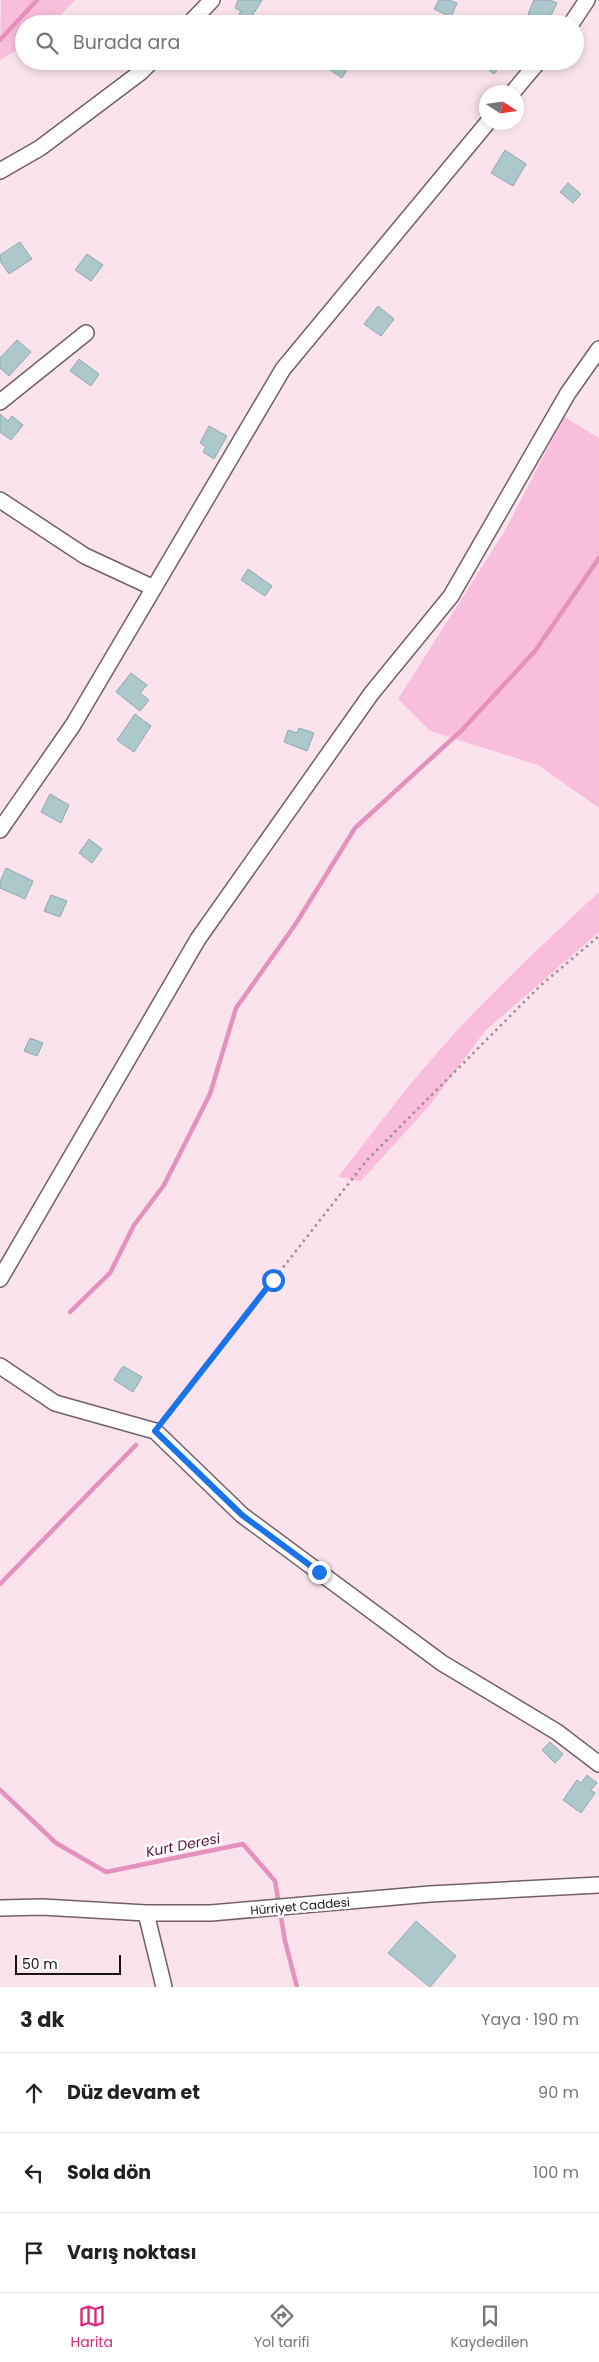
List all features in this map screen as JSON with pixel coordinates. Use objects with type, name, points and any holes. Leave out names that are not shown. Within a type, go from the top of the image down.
[{"type":"street","points":[[198,15],[212,0]]},
{"type":"street","points":[[577,15],[587,0]]},
{"type":"street","points":[[0,171],[40,148],[143,70]]},
{"type":"street","points":[[519,85],[532,70]]},
{"type":"street","points":[[0,830],[72,725],[283,369],[481,130]]},
{"type":"street","points":[[0,402],[86,333]]},
{"type":"street","points":[[0,1279],[198,939],[371,694],[451,596],[568,393],[599,349]]},
{"type":"street","points":[[0,500],[85,556],[154,588]]},
{"type":"street","points":[[0,1366],[56,1403],[155,1431],[242,1515],[442,1663],[557,1732],[599,1764]]},
{"type":"street","name":"Hürriyet Caddesi","points":[[0,1908],[82,1908],[146,1913],[211,1913],[430,1894],[599,1884]]},
{"type":"street","points":[[146,1913],[164,1987]]},
{"type":"path","points":[[155,1431],[367,1160],[540,986],[599,936]]},
{"type":"shaded area","points":[[1,0],[75,0],[61,15],[15,15],[15,51],[0,60]]},
{"type":"shaded area","points":[[564,417],[599,438],[599,808],[538,765],[430,731],[398,699],[503,534]]},
{"type":"shaded area","points":[[599,892],[599,932],[485,1031],[430,1105],[361,1181],[338,1177],[403,1094],[466,1021],[509,977]]},
{"type":"building","points":[[238,0],[262,0],[253,15],[240,15],[239,14],[241,11],[235,8]]},
{"type":"building","points":[[439,0],[449,0],[457,3],[452,15],[447,15],[434,9]]},
{"type":"building","points":[[534,0],[550,0],[557,3],[551,15],[528,14]]},
{"type":"building","points":[[330,70],[347,70],[342,78]]},
{"type":"building","points":[[489,70],[497,70],[494,74]]},
{"type":"building","points":[[505,150],[526,164],[513,186],[491,173]]},
{"type":"building","points":[[568,183],[581,194],[573,203],[560,192]]},
{"type":"building","points":[[20,242],[32,259],[9,274],[0,261],[0,255]]},
{"type":"building","points":[[87,254],[103,265],[91,281],[75,270]]},
{"type":"building","points":[[378,306],[394,319],[381,336],[364,324]]},
{"type":"building","points":[[17,340],[31,352],[9,376],[0,368],[0,358]]},
{"type":"building","points":[[79,359],[99,374],[91,386],[70,371]]},
{"type":"building","points":[[0,414],[8,421],[12,416],[23,425],[11,440],[0,432]]},
{"type":"building","points":[[209,426],[227,436],[214,459],[203,452],[206,447],[200,443]]},
{"type":"building","points":[[248,569],[272,586],[265,596],[241,580]]},
{"type":"building","points":[[131,673],[147,685],[140,693],[149,700],[140,711],[116,692]]},
{"type":"building","points":[[135,714],[151,726],[134,752],[117,740]]},
{"type":"building","points":[[299,728],[314,733],[307,751],[284,742],[288,730],[297,733]]},
{"type":"building","points":[[50,794],[69,805],[61,823],[41,812]]},
{"type":"building","points":[[89,839],[102,849],[92,863],[79,853]]},
{"type":"building","points":[[6,868],[33,881],[25,899],[0,888],[0,882]]},
{"type":"building","points":[[51,895],[67,901],[60,917],[44,911]]},
{"type":"building","points":[[30,1038],[43,1043],[37,1056],[24,1051]]},
{"type":"building","points":[[123,1366],[142,1377],[133,1392],[114,1380]]},
{"type":"building","points":[[550,1742],[563,1754],[555,1763],[542,1750]]},
{"type":"building","points":[[587,1775],[597,1783],[591,1790],[595,1793],[581,1813],[563,1800],[577,1780],[581,1783]]},
{"type":"building","points":[[416,1921],[456,1956],[430,1987],[388,1953]]},
{"type":"waterway","points":[[23,15],[37,0]]},
{"type":"waterway","points":[[0,40],[15,24]]},
{"type":"waterway","points":[[70,1312],[110,1273],[134,1225],[164,1185],[210,1094],[236,1008],[295,925],[355,828],[462,730],[535,651],[599,558]]},
{"type":"waterway","points":[[0,1584],[136,1445]]},
{"type":"waterway","name":"Kurt Deresi","points":[[0,1790],[56,1843],[106,1872],[243,1844],[275,1881],[285,1941],[297,1987]]},
{"type":"route","points":[[273,1280],[155,1431],[242,1515],[319,1572]]}]
